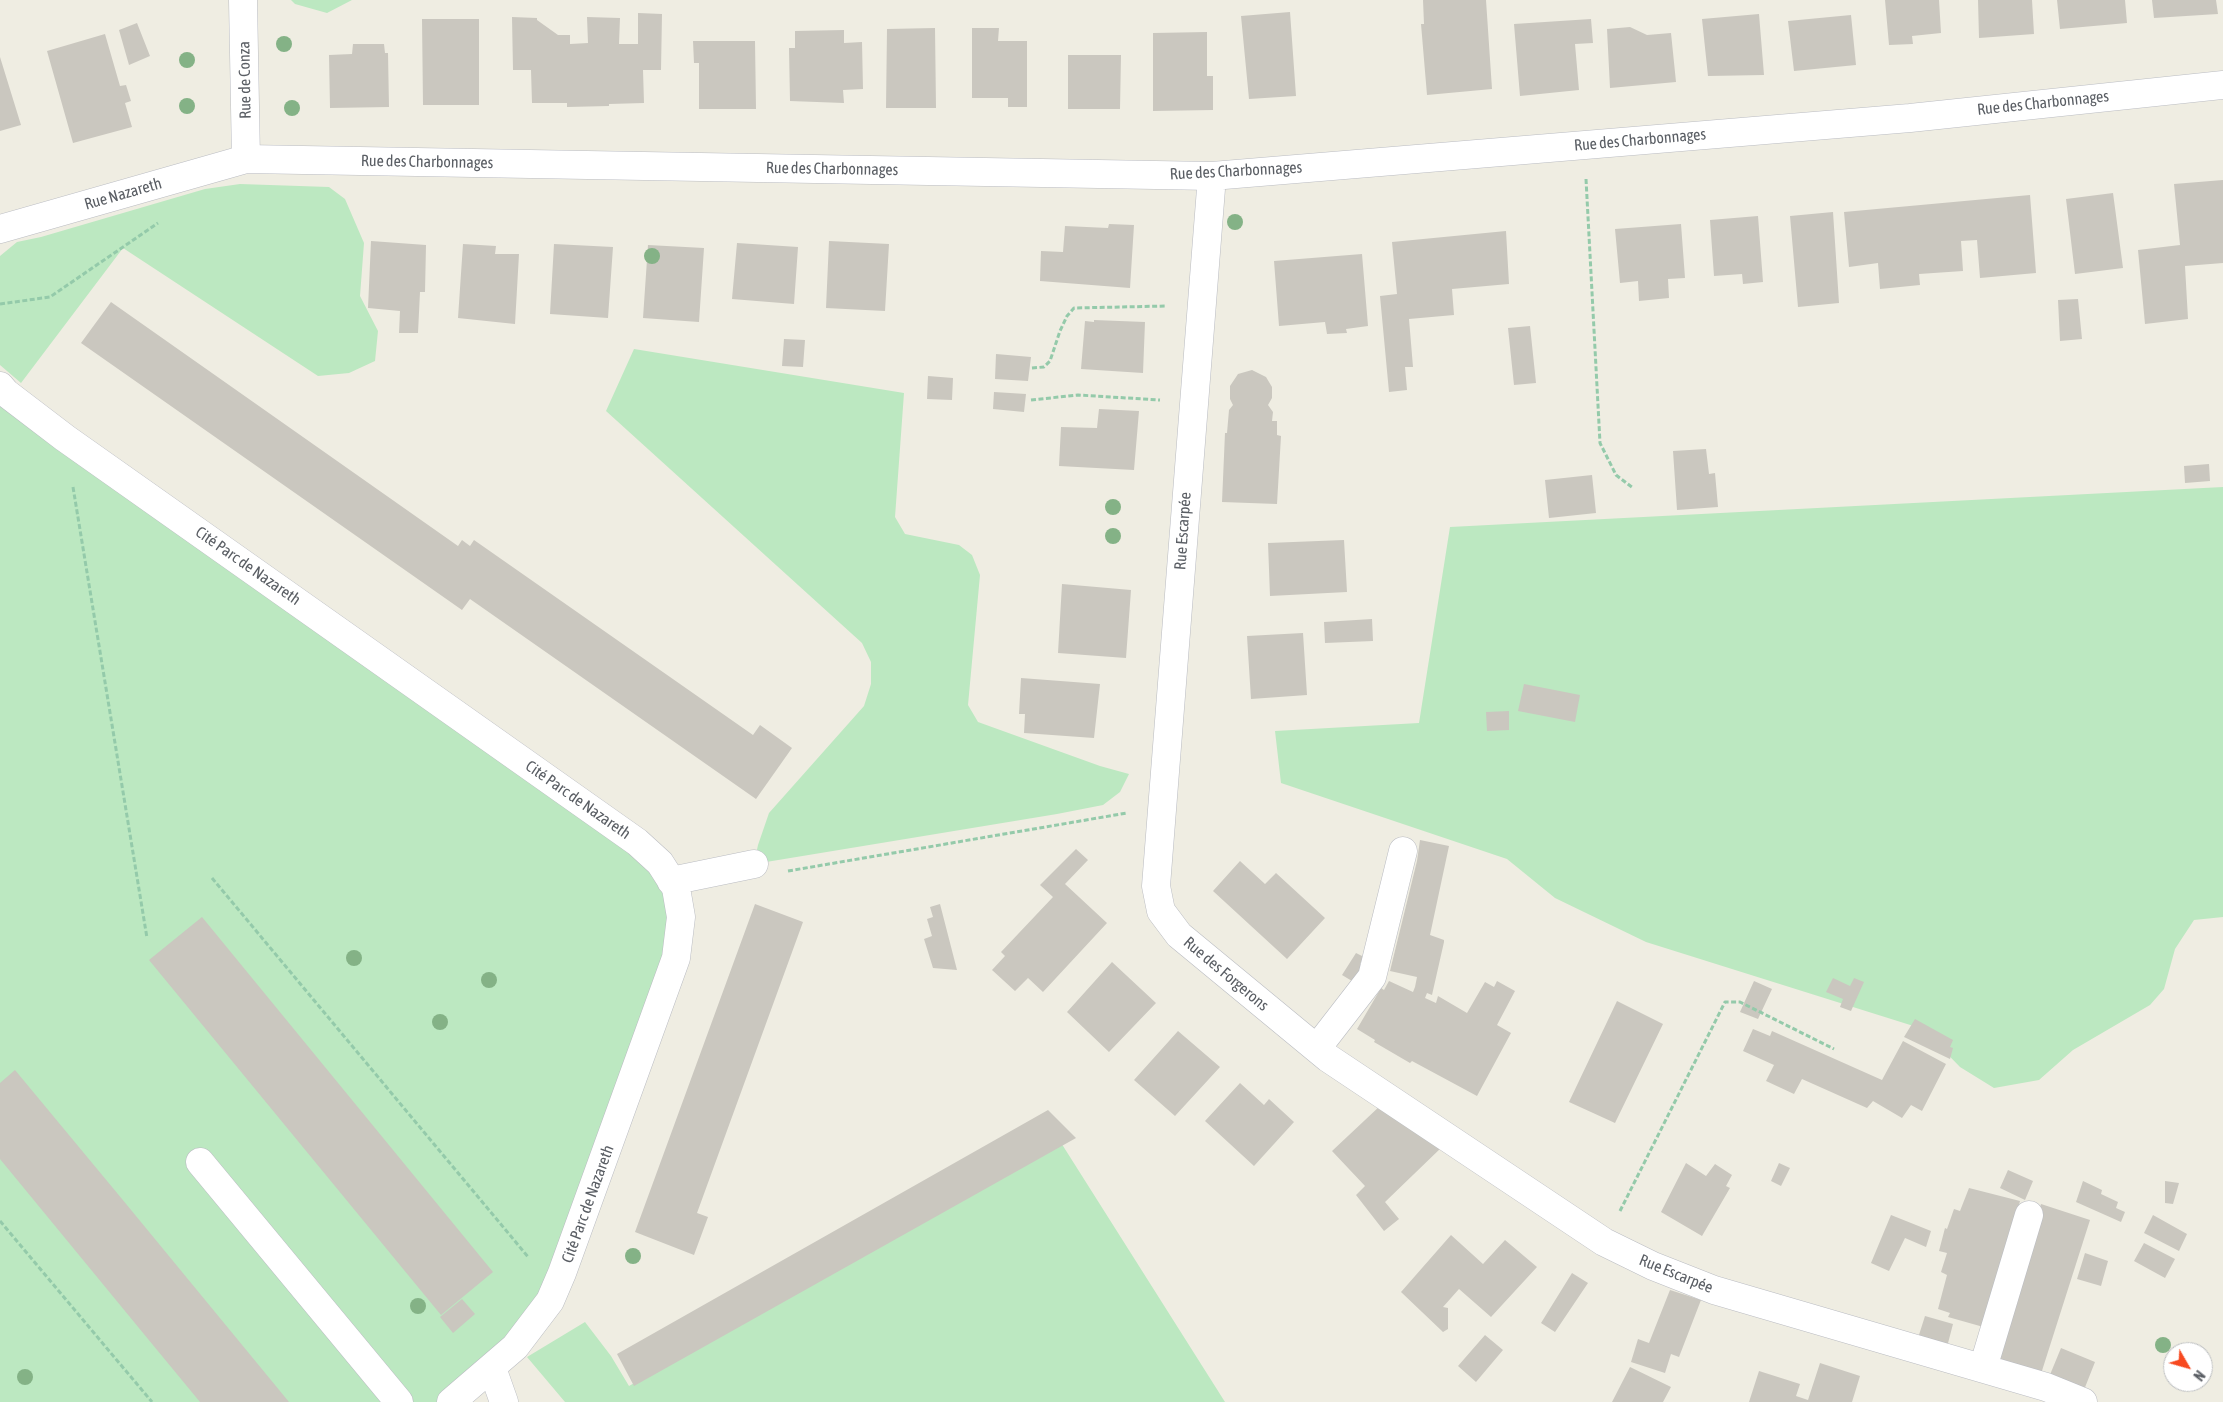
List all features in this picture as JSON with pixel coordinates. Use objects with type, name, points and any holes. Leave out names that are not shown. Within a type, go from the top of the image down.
[{"type":"street","name":"Rue de Conza","points":[[243,0],[246,159]]},
{"type":"street","name":"Rue des Charbonnages","points":[[246,159],[1212,176],[1910,118],[2223,84]]},
{"type":"street","name":"Rue Nazareth","points":[[0,229],[246,159]]},
{"type":"street","name":"Rue Escarpée","points":[[1156,886],[1212,176]]},
{"type":"street","name":"Cité Parc de Nazareth","points":[[0,386],[6,393],[65,438],[637,842],[660,863],[676,888],[681,917],[676,958],[555,1290],[550,1301],[515,1347],[451,1402]]},
{"type":"street","points":[[1316,1048],[1372,977],[1403,851]]},
{"type":"street","points":[[671,881],[754,864]]},
{"type":"street","name":"Rue des Forgerons","points":[[1156,886],[1161,911],[1179,935],[1316,1048]]},
{"type":"street","name":"Rue Escarpée","points":[[1316,1048],[1374,1089],[1604,1242],[1653,1266],[1714,1290],[2046,1386],[2082,1402]]},
{"type":"street","points":[[200,1162],[399,1402]]},
{"type":"street","points":[[1983,1368],[2029,1215]]},
{"type":"street","points":[[492,1368],[504,1402]]},
{"type":"path","points":[[1585,144],[1600,443],[1616,475],[1633,488]]},
{"type":"path","points":[[0,304],[50,297],[160,221]]},
{"type":"path","points":[[1032,368],[1044,366],[1050,361],[1060,331],[1067,316],[1074,308],[1202,306]]},
{"type":"path","points":[[1031,400],[1078,395],[1194,402]]},
{"type":"path","points":[[65,438],[147,938]]},
{"type":"path","points":[[780,872],[1162,807]]},
{"type":"path","points":[[212,878],[555,1290]]},
{"type":"path","points":[[1604,1242],[1725,1002],[1740,1002],[1834,1049]]},
{"type":"path","points":[[0,1221],[152,1402]]},
{"type":"green space","points":[[291,0],[352,0],[327,13],[295,4]]},
{"type":"green space","points":[[240,184],[329,187],[345,199],[364,243],[360,296],[378,331],[375,361],[349,373],[318,376],[123,248],[21,383],[0,365],[0,256],[17,242],[41,237],[205,189]]},
{"type":"green space","points":[[634,349],[904,393],[895,517],[905,534],[959,545],[972,555],[980,575],[968,705],[978,722],[1100,766],[1129,774],[1120,792],[1103,805],[754,864],[758,845],[769,813],[864,706],[871,684],[871,662],[862,643],[606,411]]},
{"type":"green space","points":[[0,393],[660,854],[678,932],[531,1322],[437,1402],[0,1402]]},
{"type":"green space","points":[[2223,487],[2223,917],[2194,920],[2175,949],[2164,989],[2150,1005],[2073,1050],[2039,1080],[1994,1088],[1960,1067],[1923,1029],[1646,942],[1555,898],[1507,859],[1281,783],[1275,731],[1419,723],[1450,527]]},
{"type":"green space","points":[[1058,1138],[1225,1402],[565,1402],[527,1357],[585,1322],[611,1356],[629,1386]]},
{"type":"building","points":[[1423,0],[1486,0],[1492,89],[1427,95],[1421,24],[1424,24]]},
{"type":"building","points":[[1885,0],[1939,0],[1941,33],[1912,36],[1913,44],[1889,45]]},
{"type":"building","points":[[1978,0],[2032,0],[2034,34],[1979,38]]},
{"type":"building","points":[[2057,0],[2125,0],[2127,23],[2060,29]]},
{"type":"building","points":[[2152,0],[2216,0],[2218,14],[2154,18]]},
{"type":"building","points":[[1290,12],[1296,96],[1249,99],[1241,16]]},
{"type":"building","points":[[638,13],[662,14],[661,70],[643,70],[644,103],[567,107],[567,103],[532,103],[531,70],[513,70],[512,17],[537,18],[537,20],[558,35],[570,35],[570,44],[588,43],[587,17],[620,18],[619,44],[638,44]]},
{"type":"building","points":[[1759,14],[1764,75],[1708,76],[1702,19]]},
{"type":"building","points":[[1851,15],[1856,65],[1794,71],[1788,21]]},
{"type":"building","points":[[422,19],[479,19],[479,105],[423,105]]},
{"type":"building","points":[[1591,19],[1593,43],[1575,44],[1579,90],[1520,96],[1514,24]]},
{"type":"building","points":[[137,23],[150,56],[129,65],[119,30]]},
{"type":"building","points":[[1630,27],[1647,35],[1671,33],[1676,82],[1610,88],[1607,29]]},
{"type":"building","points":[[935,28],[936,108],[886,108],[887,29]]},
{"type":"building","points":[[972,28],[999,28],[998,41],[1027,41],[1027,107],[1008,107],[1008,98],[972,98]]},
{"type":"building","points":[[844,30],[844,43],[862,42],[863,89],[843,90],[844,103],[790,101],[789,48],[795,48],[795,31]]},
{"type":"building","points":[[1207,32],[1207,76],[1213,76],[1213,110],[1153,111],[1153,33]]},
{"type":"building","points":[[105,34],[120,86],[126,85],[131,101],[125,103],[132,127],[73,143],[47,51]]},
{"type":"building","points":[[693,41],[755,41],[756,109],[699,109],[699,63],[694,63]]},
{"type":"building","points":[[353,44],[384,44],[385,53],[388,53],[389,107],[330,108],[329,55],[352,54]]},
{"type":"building","points":[[1068,55],[1121,55],[1120,109],[1068,109]]},
{"type":"building","points":[[0,57],[21,125],[0,131]]},
{"type":"building","points":[[2223,180],[2223,263],[2185,266],[2188,319],[2145,324],[2138,250],[2180,245],[2174,184]]},
{"type":"building","points":[[2113,193],[2123,268],[2075,274],[2066,199]]},
{"type":"building","points":[[2030,195],[2036,273],[1980,278],[1977,240],[1961,241],[1963,271],[1919,274],[1920,285],[1880,289],[1878,263],[1849,267],[1844,212]]},
{"type":"building","points":[[1833,212],[1839,303],[1798,307],[1790,216]]},
{"type":"building","points":[[1758,216],[1763,282],[1743,284],[1742,274],[1714,276],[1710,220]]},
{"type":"building","points":[[1109,224],[1134,225],[1130,288],[1040,281],[1041,251],[1063,252],[1065,226],[1108,228]]},
{"type":"building","points":[[1681,224],[1685,278],[1668,279],[1669,298],[1639,301],[1638,281],[1620,283],[1615,229]]},
{"type":"building","points":[[1506,231],[1509,284],[1452,289],[1454,315],[1409,319],[1413,367],[1405,367],[1407,390],[1389,392],[1380,296],[1397,294],[1392,242]]},
{"type":"building","points":[[371,241],[426,245],[425,292],[420,292],[418,333],[399,333],[400,311],[368,308]]},
{"type":"building","points":[[829,241],[889,244],[885,311],[826,308]]},
{"type":"building","points":[[737,243],[798,247],[794,304],[732,299]]},
{"type":"building","points":[[463,244],[496,246],[495,254],[519,254],[515,324],[458,318]]},
{"type":"building","points":[[554,244],[613,247],[608,318],[550,314]]},
{"type":"building","points":[[648,245],[704,248],[699,322],[643,318]]},
{"type":"building","points":[[1362,254],[1368,326],[1346,329],[1347,333],[1327,334],[1325,322],[1279,326],[1274,261]]},
{"type":"building","points":[[2078,299],[2082,339],[2060,341],[2058,300]]},
{"type":"building","points":[[111,302],[458,546],[462,540],[470,546],[474,540],[753,735],[760,725],[792,748],[756,799],[470,599],[462,610],[81,343]]},
{"type":"building","points":[[1094,320],[1145,322],[1143,373],[1081,369],[1085,321],[1094,322]]},
{"type":"building","points":[[1530,326],[1536,383],[1514,385],[1508,328]]},
{"type":"building","points":[[784,339],[805,340],[803,367],[782,366]]},
{"type":"building","points":[[996,354],[1031,357],[1028,381],[995,379]]},
{"type":"building","points":[[1252,370],[1266,377],[1272,387],[1272,398],[1268,405],[1273,412],[1272,421],[1277,421],[1277,435],[1281,436],[1277,504],[1222,502],[1225,433],[1227,433],[1229,410],[1233,405],[1230,399],[1230,386],[1238,374]]},
{"type":"building","points":[[928,376],[953,378],[952,400],[927,399]]},
{"type":"building","points":[[994,392],[1026,394],[1024,412],[993,409]]},
{"type":"building","points":[[1099,409],[1139,411],[1134,470],[1059,466],[1061,427],[1097,428]]},
{"type":"building","points":[[1706,449],[1709,474],[1715,473],[1718,507],[1677,510],[1673,451]]},
{"type":"building","points":[[2209,464],[2210,481],[2185,483],[2184,466]]},
{"type":"building","points":[[1592,475],[1596,513],[1549,518],[1545,480]]},
{"type":"building","points":[[1344,540],[1347,592],[1270,596],[1268,543]]},
{"type":"building","points":[[1062,584],[1131,590],[1126,658],[1058,653]]},
{"type":"building","points":[[1372,619],[1373,641],[1325,643],[1324,622]]},
{"type":"building","points":[[1303,633],[1307,695],[1251,699],[1247,636]]},
{"type":"building","points":[[1021,678],[1100,684],[1094,738],[1024,733],[1025,714],[1019,714]]},
{"type":"building","points":[[1524,684],[1580,695],[1575,722],[1518,711]]},
{"type":"building","points":[[1509,711],[1509,730],[1487,731],[1486,712]]},
{"type":"building","points":[[1420,840],[1449,846],[1430,935],[1444,940],[1444,942],[1432,995],[1427,993],[1425,998],[1436,1003],[1438,996],[1467,1013],[1485,982],[1494,987],[1497,981],[1515,991],[1497,1025],[1511,1033],[1477,1096],[1412,1061],[1410,1063],[1374,1042],[1375,1040],[1357,1029],[1381,988],[1384,990],[1389,981],[1413,992],[1415,987],[1417,977],[1390,971],[1417,861]]},
{"type":"building","points":[[1076,849],[1088,860],[1065,884],[1107,923],[1043,992],[1028,978],[1015,991],[992,970],[1005,956],[1001,952],[1053,897],[1040,885]]},
{"type":"building","points":[[1240,861],[1265,884],[1276,873],[1325,918],[1287,959],[1213,891]]},
{"type":"building","points":[[755,904],[803,922],[697,1213],[708,1217],[694,1255],[635,1232]]},
{"type":"building","points":[[940,904],[957,970],[933,968],[924,939],[932,936],[927,919],[933,917],[930,907]]},
{"type":"building","points":[[202,917],[493,1272],[441,1315],[149,960]]},
{"type":"building","points":[[1356,953],[1364,957],[1360,964],[1367,969],[1357,984],[1342,975]]},
{"type":"building","points":[[1112,962],[1156,1003],[1109,1052],[1067,1012]]},
{"type":"building","points":[[1833,978],[1850,986],[1854,978],[1864,982],[1851,1011],[1840,1007],[1843,999],[1826,992]]},
{"type":"building","points":[[1754,981],[1772,989],[1758,1019],[1740,1012]]},
{"type":"building","points":[[1617,1001],[1663,1024],[1615,1123],[1569,1102]]},
{"type":"building","points":[[1915,1019],[1953,1040],[1950,1047],[1953,1048],[1950,1059],[1904,1037]]},
{"type":"building","points":[[1753,1029],[1770,1036],[1772,1031],[1882,1080],[1903,1041],[1946,1064],[1922,1111],[1911,1105],[1902,1118],[1873,1101],[1867,1108],[1802,1079],[1794,1094],[1766,1081],[1774,1065],[1743,1051]]},
{"type":"building","points":[[1178,1031],[1220,1067],[1175,1116],[1134,1080]]},
{"type":"building","points":[[15,1070],[289,1402],[200,1402],[148,1339],[0,1159],[0,1083]]},
{"type":"building","points":[[1240,1083],[1264,1105],[1269,1099],[1294,1122],[1254,1166],[1205,1121]]},
{"type":"building","points":[[1381,1105],[1442,1147],[1385,1202],[1399,1219],[1384,1231],[1356,1195],[1365,1186],[1332,1151]]},
{"type":"building","points":[[1048,1110],[1076,1138],[634,1386],[617,1354]]},
{"type":"building","points":[[1686,1163],[1706,1176],[1715,1164],[1732,1175],[1726,1186],[1730,1188],[1702,1236],[1661,1212]]},
{"type":"building","points":[[1779,1163],[1790,1168],[1781,1186],[1771,1181]]},
{"type":"building","points":[[2008,1170],[2033,1181],[2025,1200],[2000,1188]]},
{"type":"building","points":[[2083,1181],[2102,1190],[2101,1194],[2118,1202],[2116,1208],[2125,1212],[2121,1222],[2076,1202]]},
{"type":"building","points":[[2165,1181],[2179,1183],[2173,1204],[2165,1203]]},
{"type":"building","points":[[1969,1188],[2020,1201],[1987,1328],[1948,1317],[1950,1313],[1938,1309],[1947,1275],[1941,1272],[1947,1253],[1939,1251],[1945,1228],[1947,1229],[1954,1209],[1960,1211]]},
{"type":"building","points":[[2041,1204],[2090,1220],[2040,1377],[1993,1362]]},
{"type":"building","points":[[1891,1215],[1931,1231],[1926,1247],[1905,1238],[1889,1271],[1871,1263]]},
{"type":"building","points":[[2153,1215],[2187,1234],[2179,1251],[2144,1233]]},
{"type":"building","points":[[1451,1235],[1483,1264],[1505,1240],[1537,1267],[1491,1317],[1459,1289],[1443,1307],[1448,1308],[1448,1329],[1443,1332],[1401,1292]]},
{"type":"building","points":[[2144,1243],[2175,1259],[2165,1278],[2134,1261]]},
{"type":"building","points":[[2085,1253],[2108,1261],[2101,1286],[2077,1279]]},
{"type":"building","points":[[1572,1273],[1588,1283],[1555,1332],[1541,1323]]},
{"type":"building","points":[[1670,1290],[1701,1300],[1679,1357],[1671,1354],[1665,1373],[1631,1362],[1638,1339],[1649,1343]]},
{"type":"building","points":[[462,1299],[475,1314],[453,1333],[440,1317]]},
{"type":"building","points":[[1925,1316],[1953,1324],[1947,1347],[1918,1338]]},
{"type":"building","points":[[1485,1335],[1503,1350],[1476,1382],[1458,1366]]},
{"type":"building","points":[[2061,1348],[2095,1362],[2082,1395],[2047,1382]]},
{"type":"building","points":[[1820,1363],[1860,1376],[1852,1402],[1749,1402],[1759,1371],[1800,1384],[1796,1396],[1808,1400]]},
{"type":"building","points":[[1630,1367],[1671,1387],[1663,1402],[1612,1402]]}]
